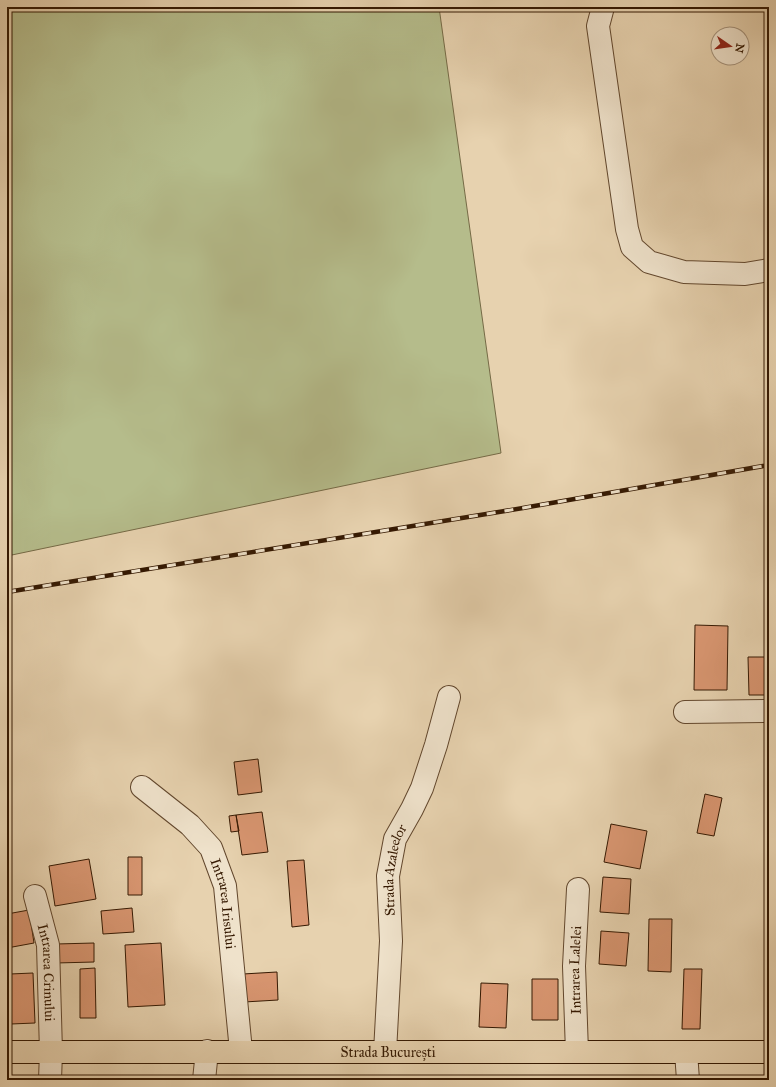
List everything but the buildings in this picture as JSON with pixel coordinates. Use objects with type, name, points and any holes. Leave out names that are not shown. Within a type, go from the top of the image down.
[{"type":"main road","name":"Strada București","points":[[7,1052],[769,1052]]},
{"type":"street","points":[[603,7],[598,26],[626,229],[632,247],[649,262],[684,272],[745,274],[769,270]]},
{"type":"street","name":"Strada Azaleelor","points":[[385,1052],[391,941],[388,876],[395,839],[422,788],[449,697]]},
{"type":"street","points":[[685,712],[769,711]]},
{"type":"street","name":"Intrarea Irisului","points":[[142,787],[190,825],[211,848],[225,886],[241,1051]]},
{"type":"street","name":"Intrarea Lalelei","points":[[577,1052],[574,966],[578,889]]},
{"type":"street","name":"Intrarea Crinului","points":[[35,896],[48,945],[51,1052],[50,1080]]},
{"type":"street","points":[[204,1080],[207,1051]]},
{"type":"street","points":[[686,1052],[688,1080]]},
{"type":"green space","points":[[7,7],[439,7],[501,453],[7,556]]},
{"type":"railway","points":[[7,592],[523,508],[769,465]]}]
